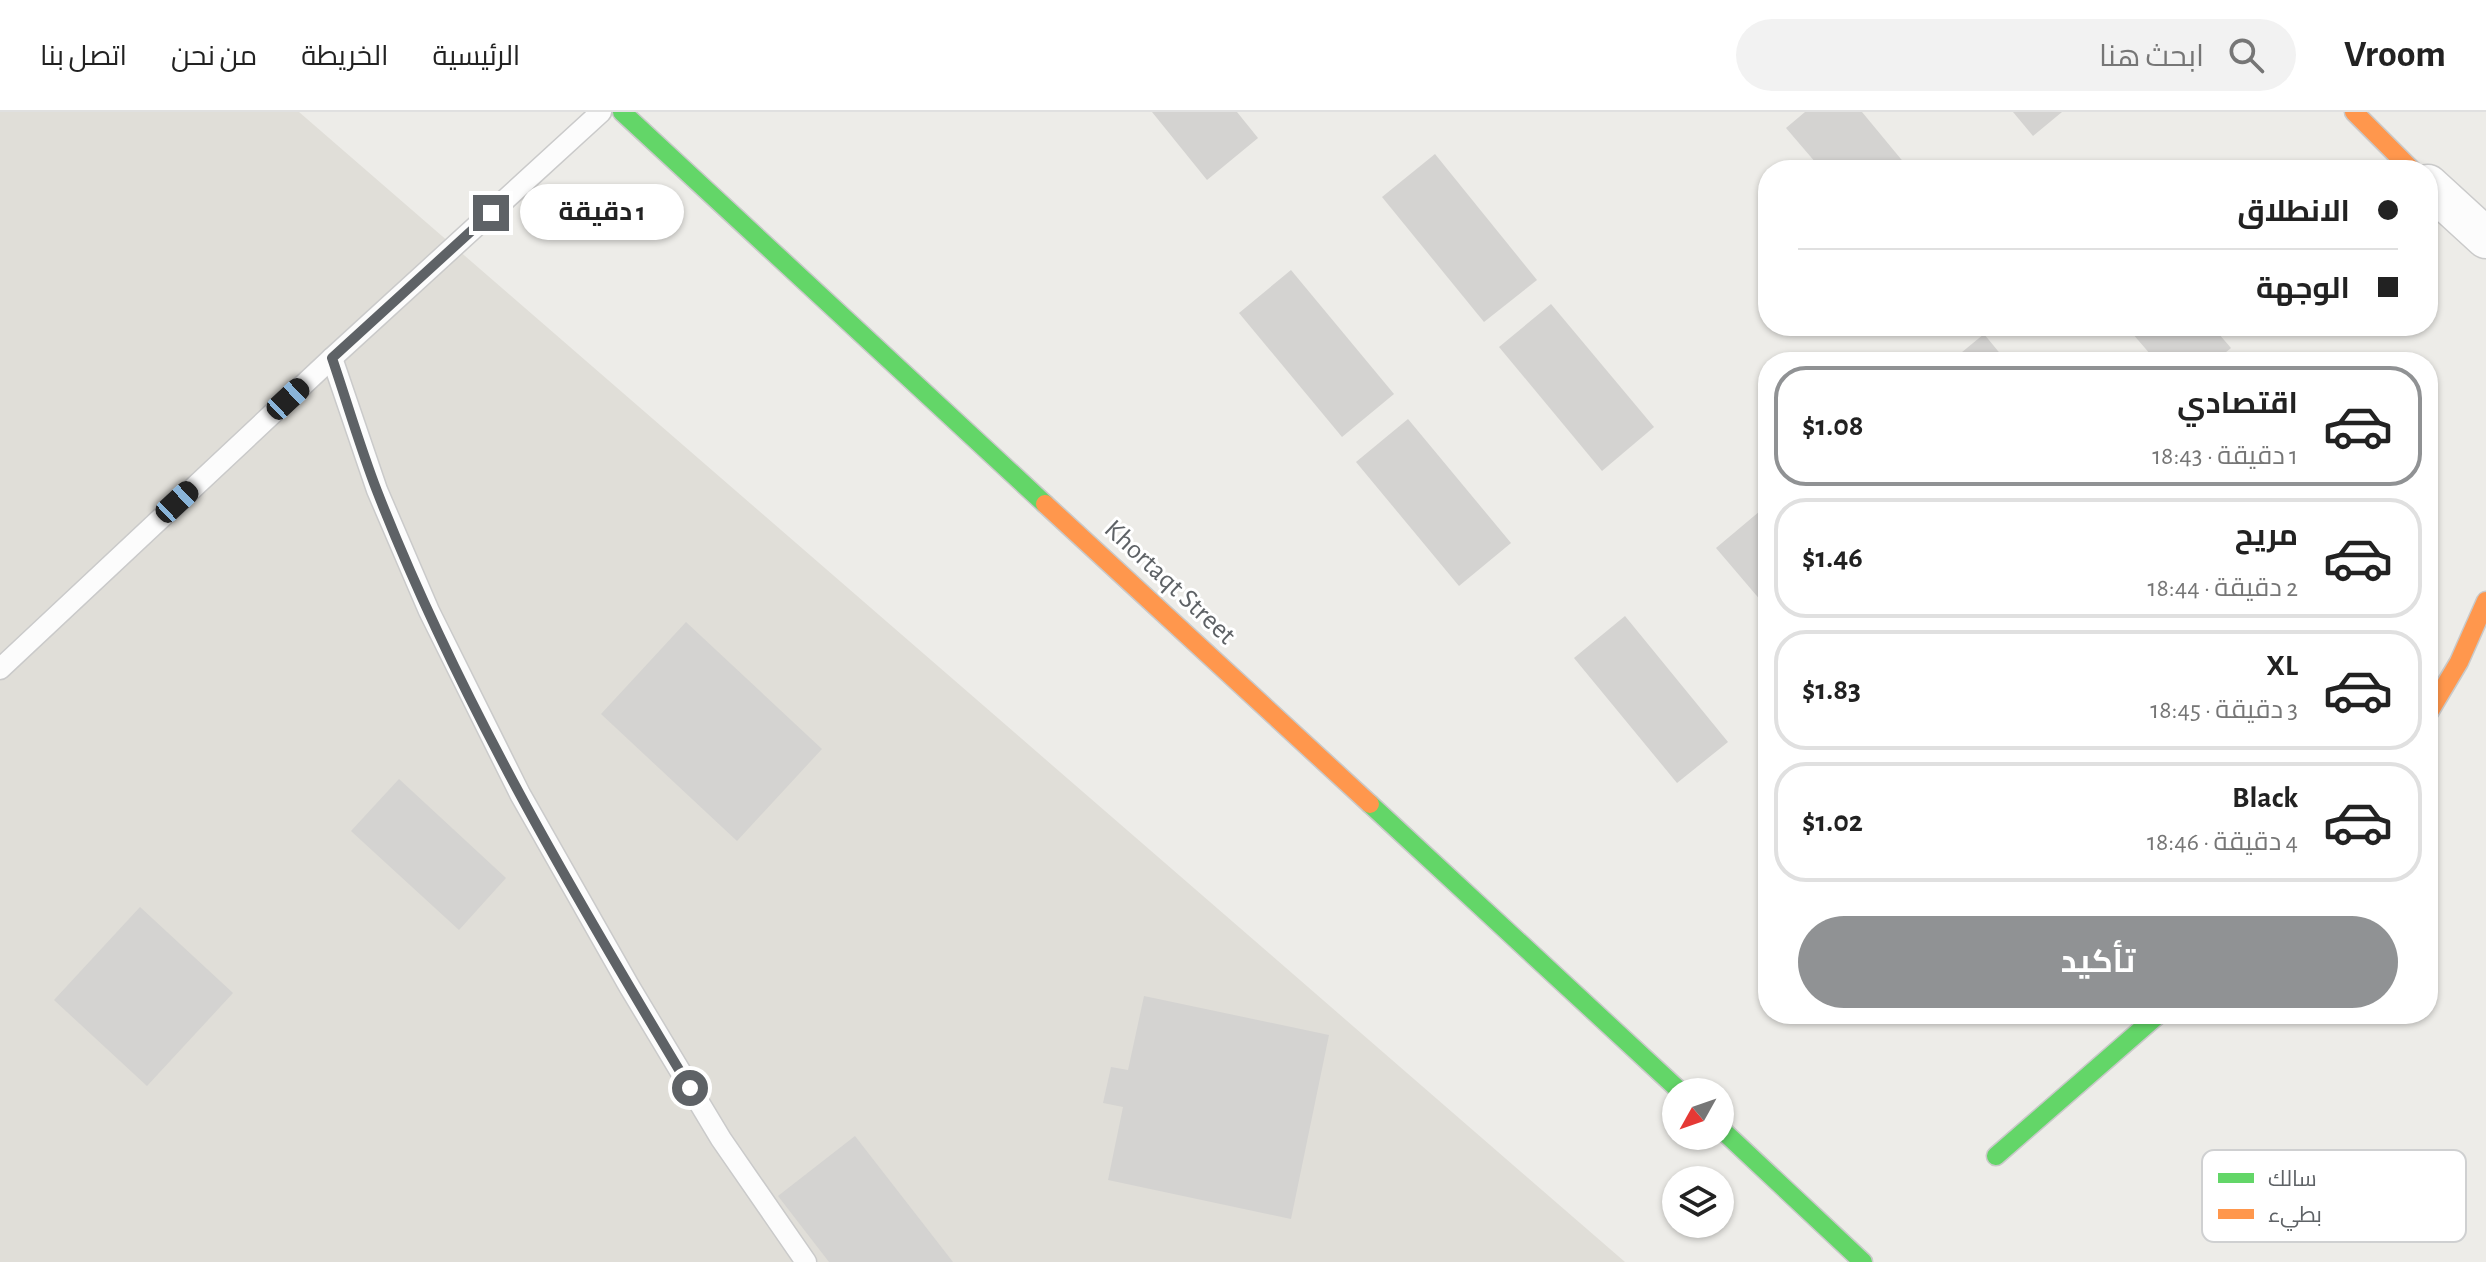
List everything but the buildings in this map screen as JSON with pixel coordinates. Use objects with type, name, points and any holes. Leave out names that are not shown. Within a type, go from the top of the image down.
[{"type":"street","name":"Khortaqt Street","points":[[622,112],[1666,1078]]},
{"type":"street","points":[[2354,112],[2402,160]]},
{"type":"street","points":[[2438,194],[2486,238]]},
{"type":"street","points":[[2438,697],[2459,662],[2486,601]]},
{"type":"street","points":[[1996,1156],[2148,1024]]},
{"type":"street","points":[[1734,1141],[1863,1262]]},
{"type":"lane","points":[[0,669],[332,358],[601,112]]},
{"type":"lane","points":[[332,358],[377,490],[417,584],[520,794],[629,986],[721,1139],[806,1262]]},
{"type":"shaded area","points":[[0,112],[299,112],[1625,1262],[0,1262]]},
{"type":"traffic: fast","points":[[622,112],[1045,504]]},
{"type":"traffic: fast","points":[[1370,804],[1666,1078]]},
{"type":"traffic: fast","points":[[1996,1156],[2148,1024]]},
{"type":"traffic: fast","points":[[1734,1141],[1863,1262]]},
{"type":"traffic: slow","points":[[2354,112],[2402,160]]},
{"type":"traffic: slow","points":[[1045,504],[1370,804]]},
{"type":"traffic: slow","points":[[2438,697],[2459,662],[2486,601]]},
{"type":"route","points":[[491,213],[332,358],[377,490],[429,611],[520,794],[690,1088]]}]
